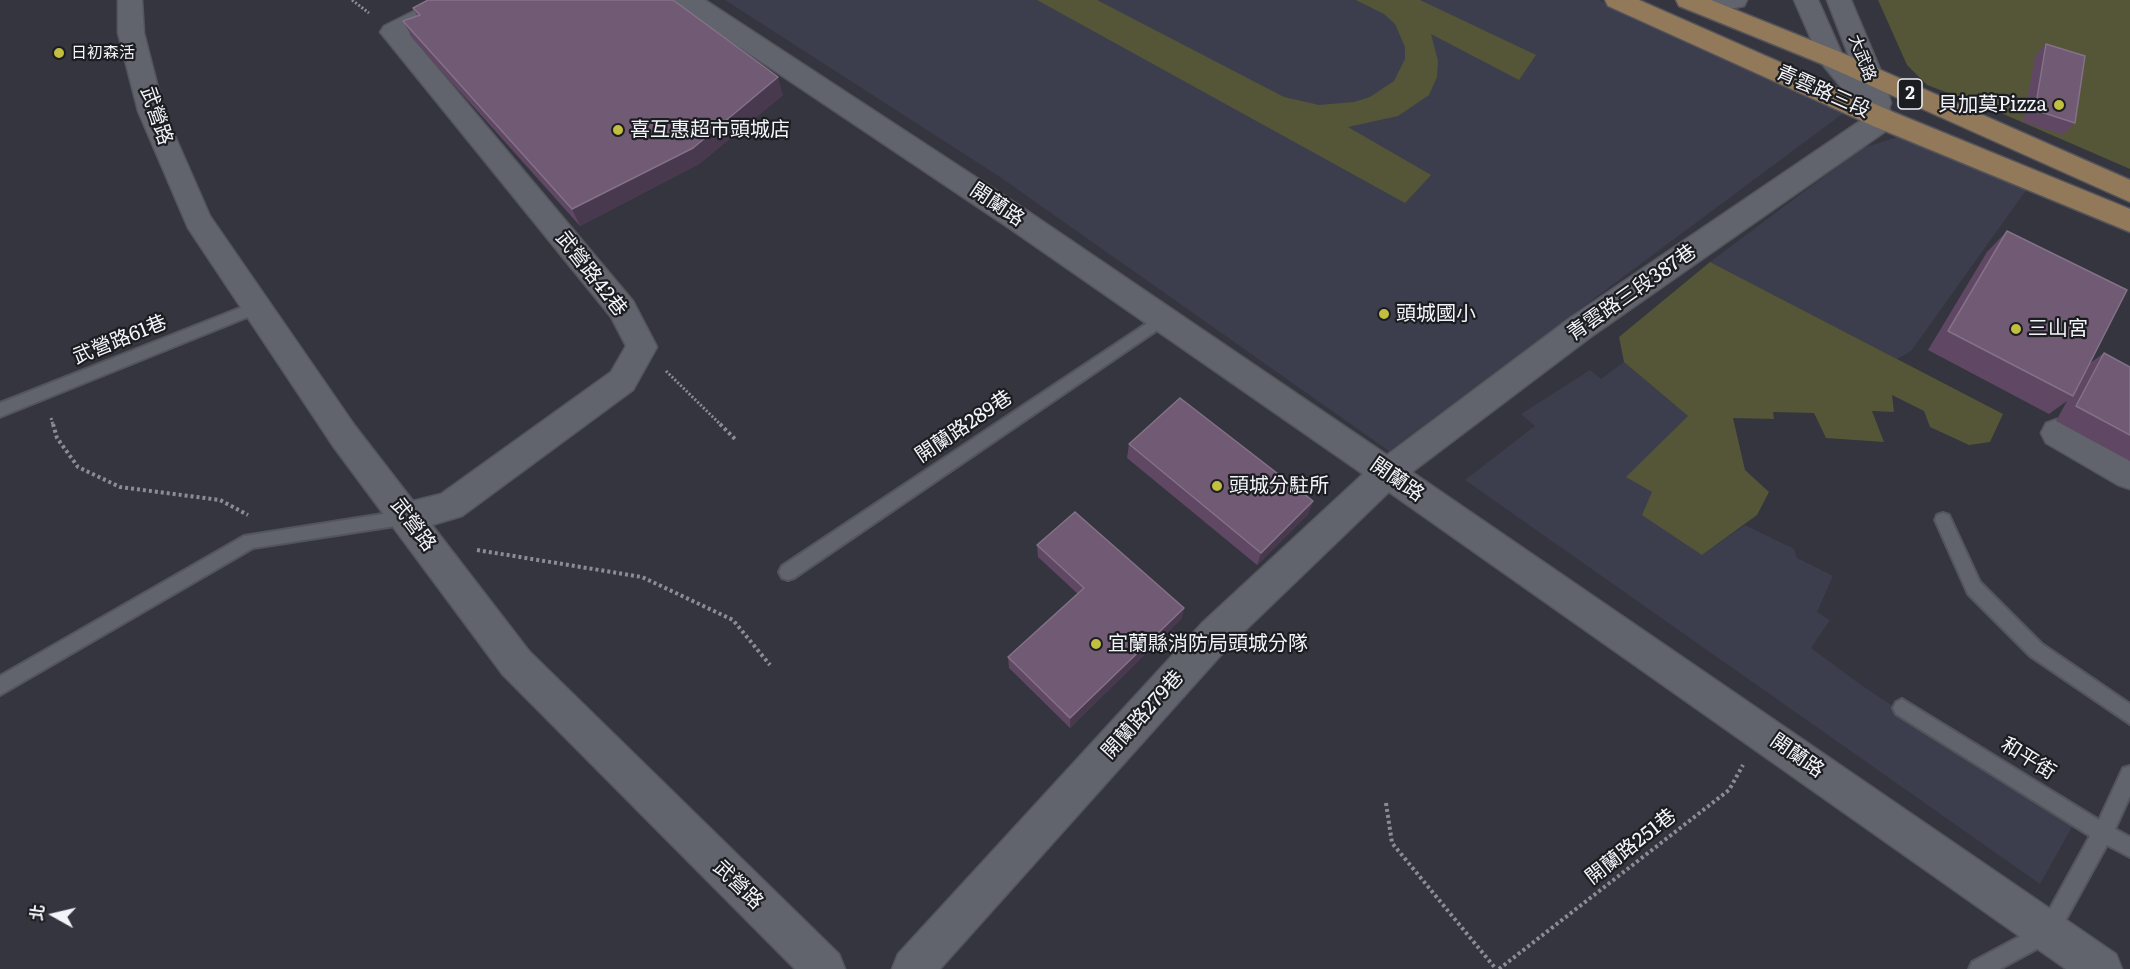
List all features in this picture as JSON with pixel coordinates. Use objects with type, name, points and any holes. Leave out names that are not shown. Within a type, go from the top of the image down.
[{"type":"main road","name":"青雲路三段","points":[[1617,0],[1882,119],[2130,221]]},
{"type":"main road","name":"青雲路三段","points":[[1692,2],[1830,58],[2130,192]]},
{"type":"street","name":"武營路","points":[[130,0],[131,33],[151,111],[198,220],[255,308],[344,436],[408,517],[516,663],[824,969]]},
{"type":"street","name":"武營路42巷","points":[[456,0],[393,32],[622,309],[642,347]]},
{"type":"street","name":"開蘭路","points":[[687,0],[1019,219],[1164,318],[2101,969]]},
{"type":"street","points":[[1692,2],[1735,0]]},
{"type":"street","name":"大武路","points":[[1806,0],[1830,58],[1882,119]]},
{"type":"street","name":"大武路","points":[[1839,0],[1870,76],[1882,119]]},
{"type":"street","name":"青雲路三段387巷","points":[[1387,473],[1581,327],[1844,148],[1882,119]]},
{"type":"street","points":[[408,517],[450,506],[603,395],[622,381],[642,347]]},
{"type":"street","points":[[2057,433],[2130,475]]},
{"type":"street","name":"開蘭路279巷","points":[[913,969],[1216,634],[1387,473]]},
{"type":"lane","name":"武營路61巷","points":[[0,410],[255,308]]},
{"type":"lane","name":"開蘭路289巷","points":[[788,572],[1164,318]]},
{"type":"lane","points":[[0,686],[250,542],[408,517]]},
{"type":"lane","points":[[1943,520],[1974,588],[2036,650],[2130,715]]},
{"type":"lane","name":"和平街","points":[[1902,708],[2103,833],[2130,847]]},
{"type":"lane","points":[[1979,969],[2048,932],[2103,833],[2130,775]]},
{"type":"path","points":[[642,347],[736,440]]},
{"type":"path","points":[[43,393],[57,438],[78,467],[120,487],[220,500],[285,536]]},
{"type":"path","points":[[441,563],[471,549],[642,577],[733,620],[770,665]]},
{"type":"path","name":"開蘭路251巷","points":[[1498,969],[1729,790],[1761,731]]},
{"type":"path","points":[[1386,803],[1392,843],[1498,969]]},
{"type":"shaded area","name":"頭城國小","points":[[725,0],[1599,0],[1845,112],[1389,451],[1000,177]]},
{"type":"shaded area","points":[[1901,136],[2027,189],[1911,351],[1897,359],[1710,262],[1862,148]]},
{"type":"shaded area","points":[[1624,362],[1688,416],[1627,477],[1652,492],[1702,555],[1745,525],[1794,549],[1797,558],[1833,576],[1817,612],[1830,620],[1811,648],[1864,687],[2073,825],[2040,884],[1465,480],[1535,426],[1521,414],[1590,370],[1601,379]]},
{"type":"green space","points":[[1037,0],[1097,0],[1284,97],[1319,105],[1354,102],[1370,97],[1394,81],[1405,59],[1405,47],[1395,24],[1384,14],[1356,0],[1420,0],[1536,55],[1519,80],[1431,34],[1438,61],[1437,77],[1429,95],[1398,116],[1348,127],[1431,175],[1405,203]]},
{"type":"green space","points":[[1878,0],[2130,0],[2130,169],[2001,113],[1927,85],[1907,65]]},
{"type":"green space","points":[[1710,262],[2003,414],[1990,442],[1969,445],[1930,427],[1924,411],[1892,395],[1894,412],[1872,411],[1884,442],[1826,438],[1814,413],[1773,412],[1774,419],[1733,418],[1745,470],[1769,492],[1757,515],[1702,555],[1642,515],[1652,492],[1626,477],[1688,416],[1624,362],[1619,337]]},
{"type":"building","name":"喜互惠超市頭城店","points":[[428,0],[673,0],[778,77],[693,148],[572,209],[403,21],[420,15],[413,8]]},
{"type":"building","points":[[2046,44],[2085,56],[2075,123],[2035,110]]},
{"type":"building","name":"三山宮","points":[[2007,231],[2127,290],[2073,396],[1948,331]]},
{"type":"building","points":[[2104,353],[2130,367],[2130,435],[2076,406]]},
{"type":"building","name":"頭城分駐所","points":[[1180,398],[1313,501],[1261,553],[1129,444]]},
{"type":"building","name":"宜蘭縣消防局頭城分隊","points":[[1075,512],[1184,608],[1070,718],[1008,657],[1084,588],[1037,545]]},
{"type":"place","name":"日初森活","points":[[59,53]]},
{"type":"place","name":"貝加莫Pizza","points":[[2059,105]]},
{"type":"place","name":"喜互惠超市頭城店","points":[[618,130]]},
{"type":"place","name":"頭城國小","points":[[1384,314]]},
{"type":"place","name":"三山宮","points":[[2016,329]]},
{"type":"place","name":"頭城分駐所","points":[[1217,486]]},
{"type":"place","name":"宜蘭縣消防局頭城分隊","points":[[1096,644]]}]
